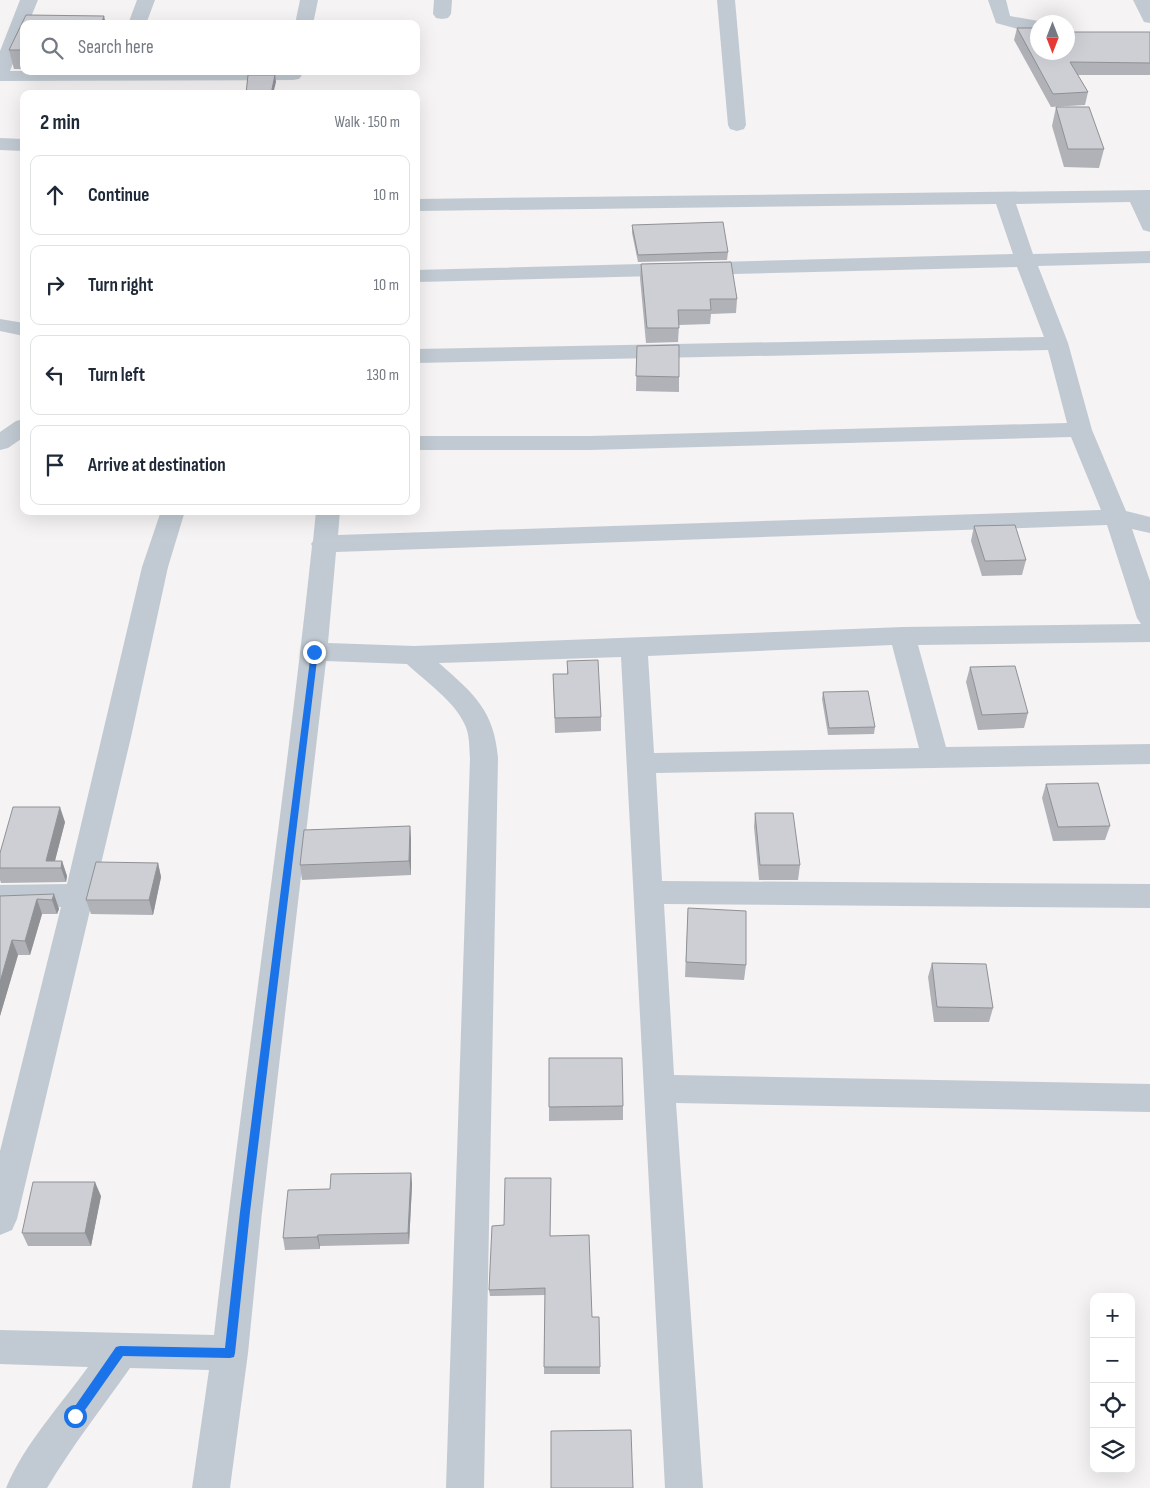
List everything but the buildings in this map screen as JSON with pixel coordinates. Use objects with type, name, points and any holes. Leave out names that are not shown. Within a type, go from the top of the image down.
[{"type":"street","points":[[21,20],[29,0]]},
{"type":"street","points":[[138,20],[146,0]]},
{"type":"street","points":[[305,20],[309,0]]},
{"type":"street","points":[[726,0],[737,125]]},
{"type":"street","points":[[997,0],[1002,19],[1030,26]]},
{"type":"street","points":[[1142,0],[1150,18]]},
{"type":"street","points":[[20,23],[0,75],[20,75]]},
{"type":"street","points":[[114,90],[119,75]]},
{"type":"street","points":[[292,90],[294,75]]},
{"type":"street","points":[[0,144],[20,145]]},
{"type":"street","points":[[420,204],[1144,196],[1150,226]]},
{"type":"street","points":[[1004,197],[1025,260],[1057,344],[1080,430],[1116,517],[1150,618]]},
{"type":"street","points":[[420,276],[1150,257]]},
{"type":"street","points":[[0,325],[20,329]]},
{"type":"street","points":[[420,356],[1057,344]]},
{"type":"street","points":[[0,443],[20,429]]},
{"type":"street","points":[[420,444],[590,443],[1080,430]]},
{"type":"street","points":[[0,1219],[118,737],[154,567],[172,515]]},
{"type":"street","points":[[211,1488],[230,1353],[245,1212],[314,652],[323,544],[327,515]]},
{"type":"street","points":[[323,544],[669,534],[1116,517],[1150,525]]},
{"type":"street","points":[[314,652],[414,655],[903,636],[1150,633]]},
{"type":"street","points":[[903,636],[935,758]]},
{"type":"street","points":[[634,647],[684,1488]]},
{"type":"street","points":[[414,655],[464,702],[478,723],[484,758],[465,1488]]},
{"type":"street","points":[[641,763],[1150,754]]},
{"type":"street","points":[[648,892],[709,894],[1150,896]]},
{"type":"street","points":[[0,897],[79,895]]},
{"type":"street","points":[[659,1089],[1150,1098]]},
{"type":"street","points":[[0,1347],[230,1353]]},
{"type":"street","points":[[25,1488],[54,1441],[75,1416],[120,1351]]},
{"type":"route","points":[[75,1416],[120,1351],[230,1353],[245,1212],[314,652]]}]
